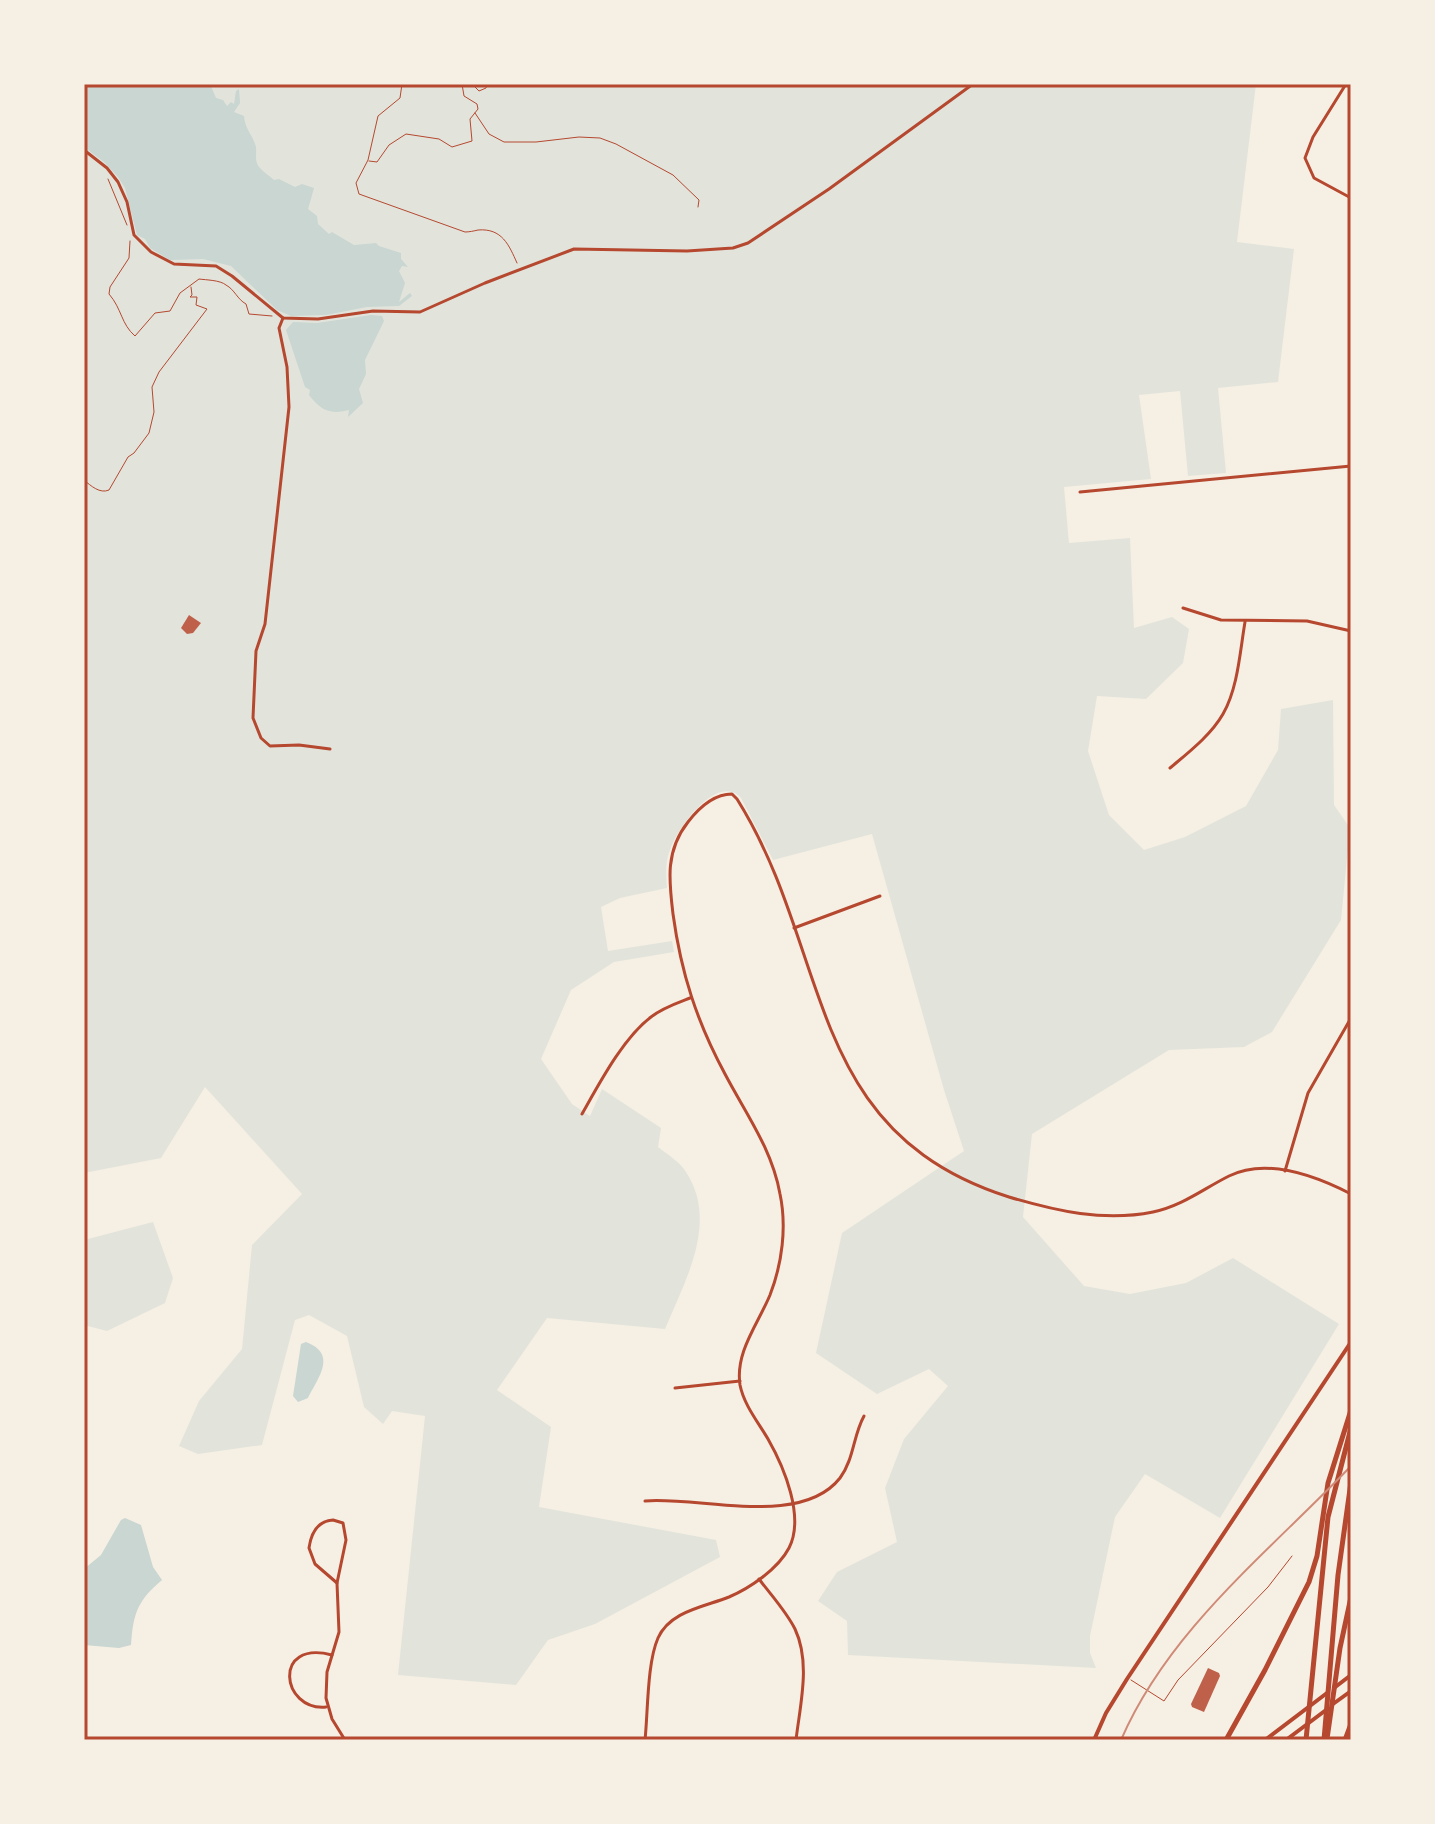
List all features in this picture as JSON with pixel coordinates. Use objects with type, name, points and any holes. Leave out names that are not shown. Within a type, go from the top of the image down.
[{"type":"highway","points":[[1306,1740],[1328,1517],[1351,1410]]},
{"type":"highway","points":[[1226,1740],[1309,1582],[1317,1556],[1328,1483],[1347,1431]]},
{"type":"highway","points":[[1325,1740],[1351,1482]]},
{"type":"highway","points":[[1325,1740],[1351,1597]]},
{"type":"highway","points":[[1345,1740],[1351,1724]]},
{"type":"main road","points":[[1094,1740],[1127,1679],[1351,1342]]},
{"type":"main road","points":[[1265,1740],[1351,1675]]},
{"type":"main road","points":[[1286,1740],[1351,1691]]},
{"type":"street","points":[[84,150],[107,168],[118,182],[127,202],[134,235],[151,252],[174,264],[216,266],[281,317],[318,319],[373,311],[420,312],[520,269],[583,247],[687,251],[729,248],[748,243],[829,189],[973,84]]},
{"type":"street","points":[[1346,84],[1313,137],[1305,158],[1314,178],[1351,198]]},
{"type":"street","points":[[281,317],[279,328],[287,367],[289,407],[265,624],[256,651],[253,718],[261,738],[270,746],[299,745],[330,749]]},
{"type":"street","points":[[1080,492],[1351,466]]},
{"type":"street","points":[[1183,608],[1217,619],[1307,621],[1351,631]]},
{"type":"street","points":[[1170,768],[1212,728],[1225,710],[1245,622]]},
{"type":"street","points":[[645,1740],[653,1656],[662,1631],[678,1616],[730,1596],[759,1579],[780,1560],[790,1545],[795,1523],[778,1460],[747,1404],[740,1381],[743,1351],[776,1275],[782,1241],[782,1204],[776,1174],[764,1144],[713,1052],[690,998],[671,899],[671,853],[679,835],[697,812],[716,797],[729,793],[741,805],[763,845],[838,1046],[868,1101],[906,1143],[968,1182],[1014,1198],[1075,1213],[1135,1215],[1182,1203],[1240,1172],[1262,1168],[1315,1178],[1351,1194]]},
{"type":"street","points":[[794,928],[880,896]]},
{"type":"street","points":[[582,1114],[642,1024],[658,1012],[690,998]]},
{"type":"street","points":[[1285,1171],[1308,1093],[1351,1018]]},
{"type":"street","points":[[675,1388],[740,1381]]},
{"type":"street","points":[[645,1501],[762,1507],[791,1503],[821,1492],[836,1483],[849,1465],[864,1416]]},
{"type":"street","points":[[337,1583],[315,1564],[309,1551],[315,1531],[322,1522],[330,1520],[343,1523],[347,1533],[337,1583],[339,1632],[326,1677],[327,1707],[345,1740]]},
{"type":"street","points":[[759,1579],[791,1622],[801,1647],[803,1680],[796,1740]]},
{"type":"street","points":[[327,1707],[311,1706],[299,1698],[292,1687],[290,1669],[296,1658],[306,1652],[332,1655]]},
{"type":"lane","points":[[1127,1679],[1164,1701],[1178,1680],[1268,1587],[1292,1556]]},
{"type":"path","points":[[402,84],[400,98],[378,116],[368,160],[356,183],[359,194],[465,232],[480,230],[502,236],[510,244],[520,269]]},
{"type":"path","points":[[368,160],[377,162],[389,145],[406,134],[439,139],[452,147],[470,142],[470,119],[477,104],[464,96],[462,84]]},
{"type":"path","points":[[472,84],[479,91],[487,84]]},
{"type":"path","points":[[475,113],[489,134],[504,142],[579,137],[600,138],[616,144],[673,175],[699,200],[698,207]]},
{"type":"path","points":[[107,176],[128,227]]},
{"type":"path","points":[[130,236],[129,258],[110,287],[109,294],[120,307],[122,319],[135,336],[155,313],[170,311],[180,293],[199,279],[224,282],[238,300],[246,304],[249,314],[281,317]]},
{"type":"path","points":[[84,480],[104,492],[109,490],[128,457],[149,433],[154,412],[152,387],[159,372],[207,309],[196,305],[197,297],[190,297],[190,284]]},
{"type":"shaded area","points":[[84,84],[1256,84],[1237,242],[1294,249],[1278,382],[1218,388],[1226,473],[1188,476],[1180,391],[1139,395],[1151,479],[1064,487],[1069,543],[1130,538],[1134,628],[1172,617],[1189,629],[1183,663],[1146,699],[1097,696],[1088,751],[1109,815],[1144,850],[1185,837],[1246,806],[1278,750],[1281,709],[1333,700],[1334,805],[1350,828],[1341,920],[1272,1032],[1244,1047],[1169,1050],[1032,1134],[1023,1217],[1084,1286],[1130,1294],[1186,1283],[1233,1258],[1339,1324],[1220,1518],[1145,1474],[1115,1517],[1090,1636],[1090,1653],[1096,1668],[848,1655],[847,1621],[818,1601],[837,1572],[897,1542],[885,1488],[904,1439],[948,1386],[929,1369],[877,1394],[816,1353],[842,1233],[964,1151],[872,834],[773,860],[741,798],[731,792],[710,797],[681,829],[667,859],[667,888],[620,898],[601,907],[608,951],[672,941],[674,952],[614,962],[571,990],[541,1059],[572,1104],[590,1116],[602,1089],[661,1128],[658,1147],[686,1172],[695,1191],[699,1211],[699,1231],[689,1271],[665,1329],[547,1318],[497,1390],[551,1427],[539,1507],[716,1540],[720,1557],[595,1624],[548,1640],[516,1685],[398,1675],[425,1416],[392,1411],[383,1424],[364,1407],[347,1336],[309,1315],[295,1320],[262,1445],[198,1454],[179,1446],[199,1401],[242,1349],[252,1245],[302,1194],[205,1087],[161,1158],[84,1173]]},
{"type":"shaded area","points":[[84,84],[210,84],[216,98],[223,100],[227,106],[231,102],[234,104],[239,89],[240,103],[234,112],[244,116],[256,147],[259,167],[274,180],[279,179],[295,187],[302,184],[314,188],[308,209],[329,234],[332,232],[354,245],[376,243],[401,253],[401,259],[408,267],[402,266],[399,271],[405,283],[399,302],[410,293],[412,296],[399,306],[291,316],[277,310],[231,266],[203,259],[170,260],[150,248],[145,239],[137,235],[125,188],[118,177],[84,147]]},
{"type":"shaded area","points":[[382,316],[384,321],[365,360],[366,374],[359,389],[363,403],[348,417],[349,410],[336,412],[322,408],[305,387],[286,330],[293,322],[317,323]]},
{"type":"shaded area","points":[[153,1222],[173,1278],[165,1303],[107,1331],[84,1325],[84,1240]]},
{"type":"shaded area","points":[[306,1342],[321,1353],[323,1367],[308,1398],[298,1402],[293,1396],[301,1344]]},
{"type":"shaded area","points":[[125,1518],[141,1525],[153,1567],[162,1580],[138,1608],[131,1645],[119,1648],[84,1645],[84,1569],[101,1555]]},
{"type":"building","points":[[189,615],[201,623],[193,633],[187,634],[181,628]]},
{"type":"building","points":[[1208,1668],[1220,1676],[1204,1712],[1191,1704]]},
{"type":"railway","points":[[1121,1740],[1141,1700],[1193,1627],[1351,1466]]}]
